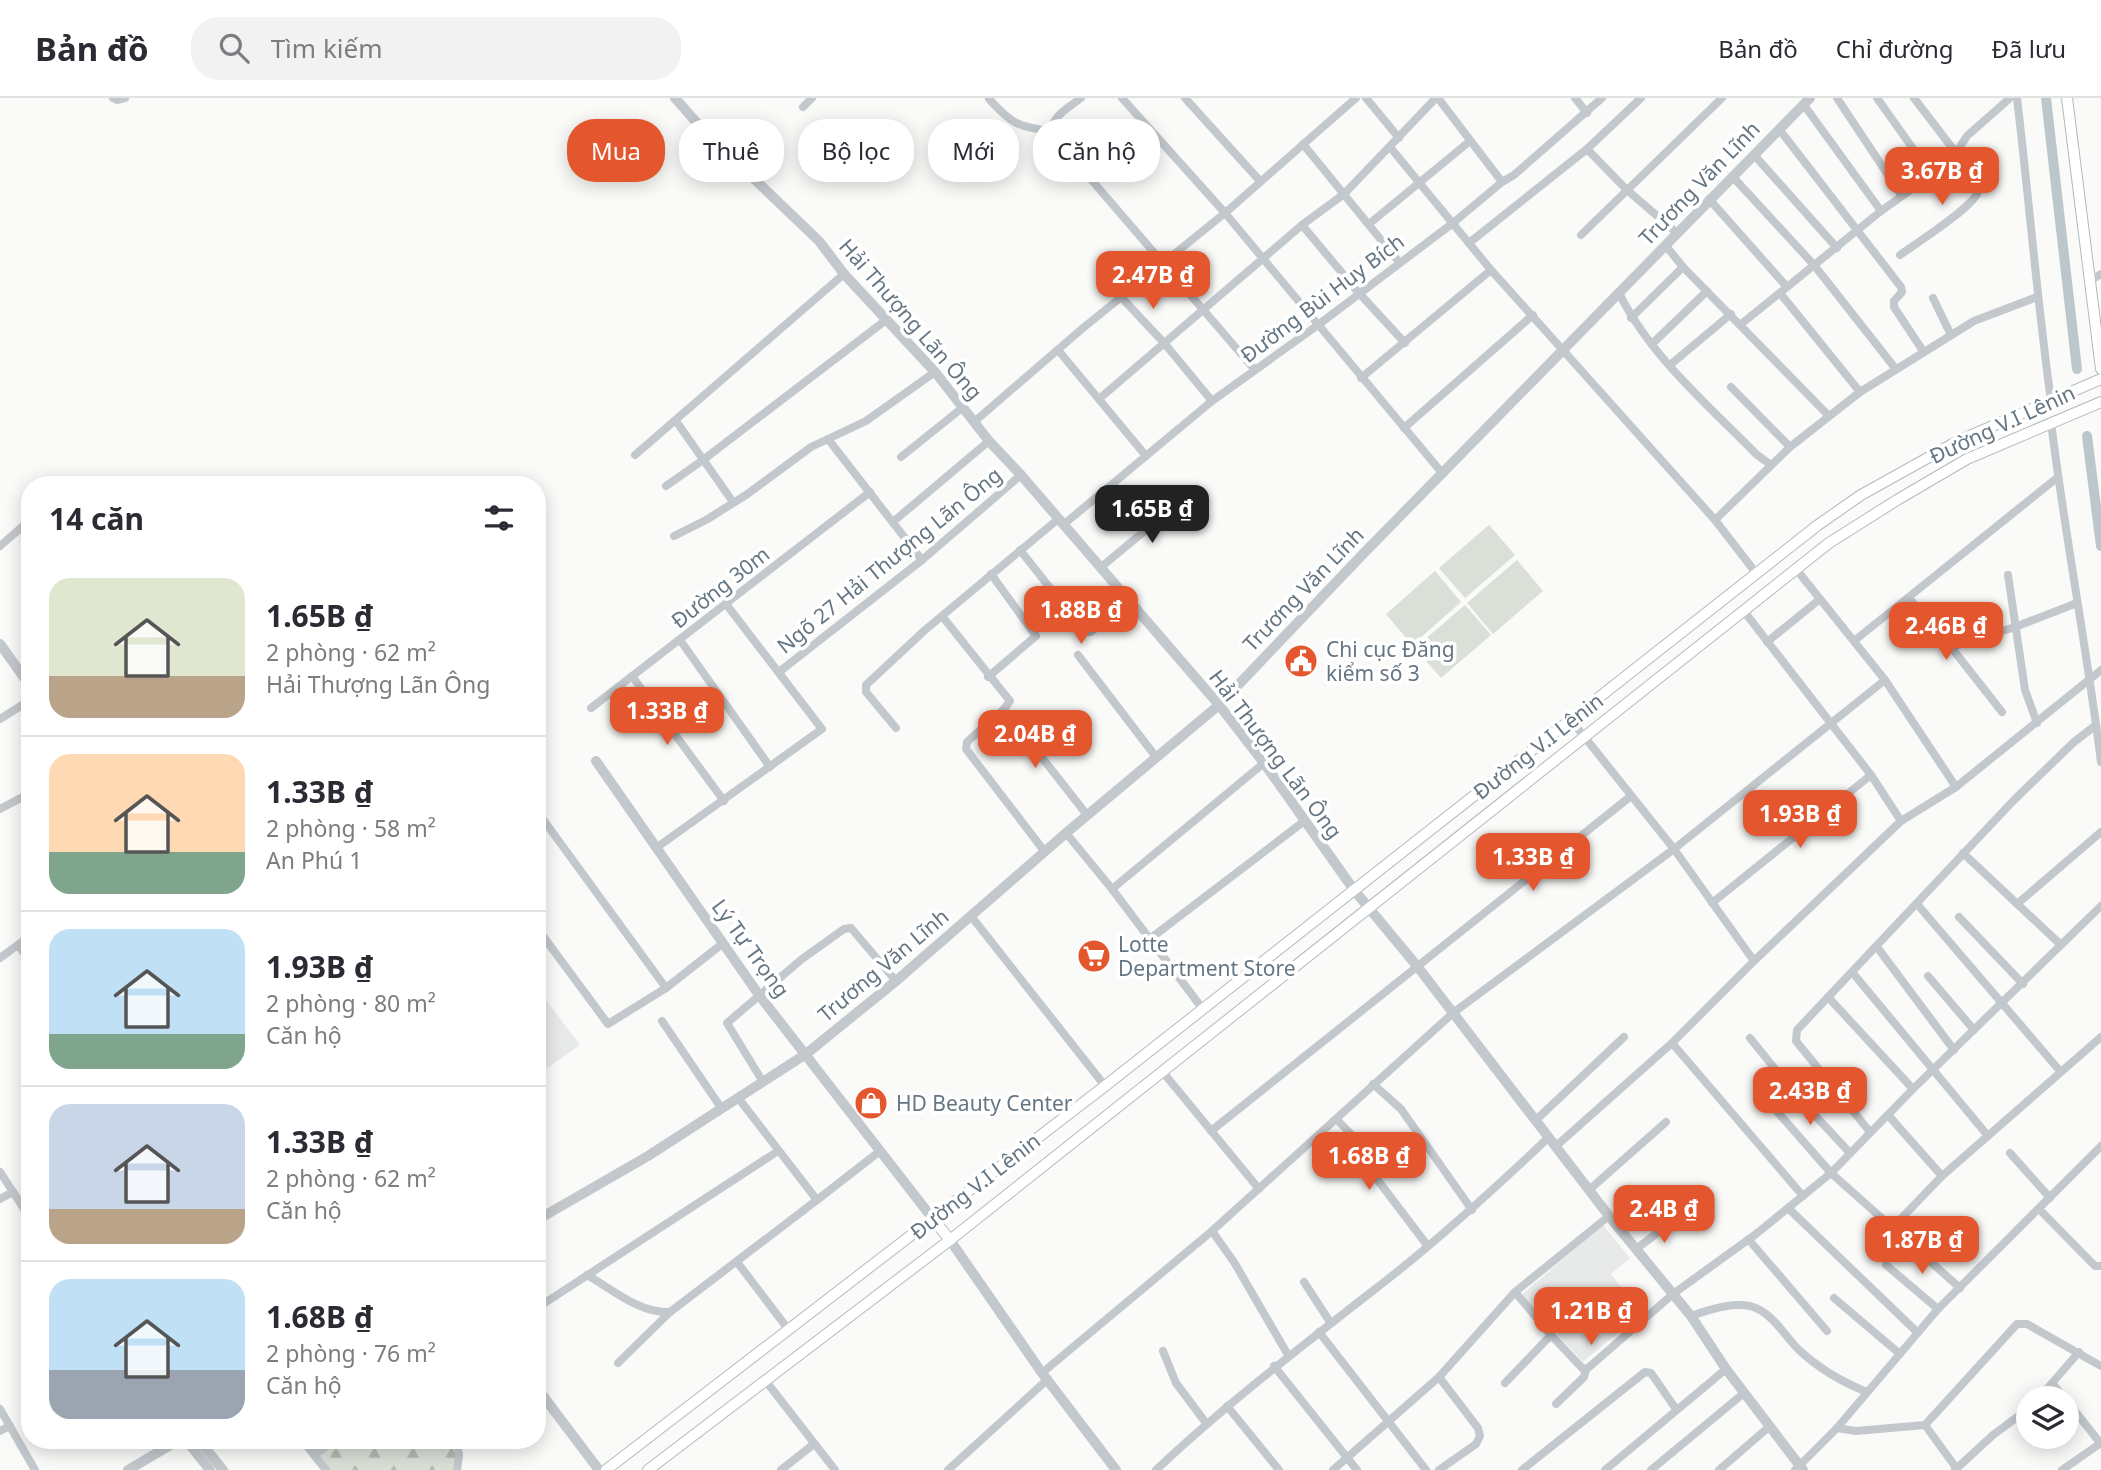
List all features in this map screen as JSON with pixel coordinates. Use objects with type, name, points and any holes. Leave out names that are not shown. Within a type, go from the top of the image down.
[{"type":"main road","points":[[2067,98],[2101,369]]},
{"type":"main road","name":"Đường V.I Lênin","points":[[606,1470],[1105,1086],[1756,573],[1861,495],[1958,441],[2101,379]]},
{"type":"main road","name":"Đường V.I Lênin","points":[[648,1470],[950,1240],[1743,610],[1840,536],[1966,459],[2101,402]]},
{"type":"main road","points":[[1676,636],[1689,653]]},
{"type":"main road","points":[[933,1219],[950,1240]]},
{"type":"street","points":[[113,98],[125,98]]},
{"type":"street","name":"Hải Thượng Lãn Ông","points":[[675,98],[705,132],[819,241],[844,274],[935,372],[989,441],[1219,705],[1264,763],[1354,890],[1417,966],[1609,1216],[1691,1316],[1800,1469]]},
{"type":"street","points":[[803,107],[812,98]]},
{"type":"street","points":[[1055,119],[1081,98]]},
{"type":"street","points":[[1122,98],[1225,213],[1443,474]]},
{"type":"street","points":[[1185,98],[1260,181]]},
{"type":"street","points":[[974,422],[1162,262],[1225,213],[1356,98]]},
{"type":"street","points":[[1366,98],[1399,138]]},
{"type":"street","points":[[1099,399],[1302,225],[1345,194],[1437,98],[1502,182]]},
{"type":"street","points":[[1575,98],[1587,113]]},
{"type":"street","name":"Đường Bùi Huy Bích","points":[[896,728],[866,692],[865,686],[942,616],[1020,550],[1060,523],[1212,401],[1318,325],[1502,182],[1514,176],[1602,98]]},
{"type":"street","points":[[1469,243],[1587,149],[1641,98]]},
{"type":"street","points":[[1581,235],[1722,98]]},
{"type":"street","points":[[1838,98],[1902,196]]},
{"type":"street","points":[[1877,98],[1931,174]]},
{"type":"street","points":[[1900,255],[1975,199],[1978,192],[1956,151],[1914,98]]},
{"type":"street","points":[[1740,325],[1881,211],[1950,162],[1967,135],[2010,98]]},
{"type":"street","points":[[2017,98],[2033,232],[2037,297],[2051,401]]},
{"type":"street","points":[[989,99],[1004,115],[1026,129],[1033,130]]},
{"type":"street","points":[[1807,101],[1881,211]]},
{"type":"street","name":"Trương Văn Lĩnh","points":[[546,1215],[648,1156],[806,1054],[1219,705],[1807,101]]},
{"type":"street","points":[[1779,129],[1901,287],[1902,292],[1894,301],[1894,307],[1923,351]]},
{"type":"street","points":[[1369,224],[1470,141]]},
{"type":"street","points":[[1303,144],[1399,262]]},
{"type":"street","points":[[1390,147],[1491,270],[1715,520],[1756,573]]},
{"type":"street","points":[[1587,149],[1627,191],[1677,233]]},
{"type":"street","points":[[1755,156],[1837,248]]},
{"type":"street","points":[[1733,177],[1814,265],[1895,368]]},
{"type":"street","points":[[1094,182],[1255,370]]},
{"type":"street","points":[[1709,199],[1784,290],[1860,392]]},
{"type":"street","points":[[1302,225],[1405,343]]},
{"type":"street","points":[[1666,246],[1683,267],[1828,415]]},
{"type":"street","points":[[1631,318],[1683,267]]},
{"type":"street","points":[[1361,378],[1491,270]]},
{"type":"street","points":[[635,455],[844,274]]},
{"type":"street","points":[[2090,281],[2101,274]]},
{"type":"street","points":[[1653,344],[1707,291]]},
{"type":"street","points":[[1619,293],[1631,318],[1670,365],[1756,454],[1771,465]]},
{"type":"street","points":[[1715,520],[1790,447],[1860,392],[1951,335],[1993,313],[2037,297]]},
{"type":"street","points":[[1121,298],[1212,401]]},
{"type":"street","points":[[1933,298],[1951,335]]},
{"type":"street","points":[[1670,365],[1731,314]]},
{"type":"street","points":[[1404,428],[1532,315]]},
{"type":"street","points":[[666,486],[886,320]]},
{"type":"street","points":[[1058,350],[1146,456]]},
{"type":"street","points":[[674,536],[706,520],[776,475],[811,447],[866,421],[935,372]]},
{"type":"street","points":[[1731,387],[1790,447]]},
{"type":"street","points":[[901,457],[962,408]]},
{"type":"street","points":[[676,421],[733,502]]},
{"type":"street","points":[[2051,422],[2077,603],[2096,674],[2096,725],[2101,762]]},
{"type":"street","points":[[828,439],[922,559]]},
{"type":"street","points":[[894,521],[989,441]]},
{"type":"street","name":"Ngõ 27 Hải Thượng Lãn Ông","points":[[779,672],[922,559],[1021,475]]},
{"type":"street","points":[[1854,641],[2058,477]]},
{"type":"street","name":"Đường 30m","points":[[591,708],[870,492]]},
{"type":"street","points":[[1101,568],[1183,499]]},
{"type":"street","points":[[0,546],[21,528]]},
{"type":"street","points":[[1020,550],[1085,632],[1091,632],[1129,600]]},
{"type":"street","points":[[1796,569],[1885,680],[1956,787]]},
{"type":"street","points":[[988,677],[1036,636],[991,574]]},
{"type":"street","points":[[2007,575],[2025,690],[2037,723]]},
{"type":"street","points":[[1909,598],[2002,712]]},
{"type":"street","points":[[1767,642],[1820,600]]},
{"type":"street","points":[[1951,647],[2015,627],[2077,603]]},
{"type":"street","points":[[656,848],[724,802],[822,729],[726,604]]},
{"type":"street","points":[[1743,610],[1871,775],[1902,821]]},
{"type":"street","points":[[942,616],[988,677],[1009,698],[1009,704],[967,742],[966,747],[1045,852]]},
{"type":"street","points":[[680,640],[770,767]]},
{"type":"street","points":[[0,644],[21,673]]},
{"type":"street","points":[[1078,655],[1156,757]]},
{"type":"street","points":[[1156,1470],[1206,1423],[1274,1366],[1371,1292],[1672,1043],[1902,821],[1956,787],[2096,674]]},
{"type":"street","points":[[632,676],[724,802]]},
{"type":"street","points":[[948,1470],[1045,1376],[1337,1120],[1453,1013],[1674,849],[1885,680]]},
{"type":"street","points":[[0,719],[21,705]]},
{"type":"street","points":[[1004,709],[1031,740],[1087,815]]},
{"type":"street","points":[[1571,720],[1674,849],[1754,961]]},
{"type":"street","points":[[1870,1132],[1795,1037],[1797,1030],[1963,853],[2038,777],[2096,725]]},
{"type":"street","name":"Lý Tự Trọng","points":[[596,761],[759,995],[933,1219]]},
{"type":"street","points":[[1112,889],[1264,763]]},
{"type":"street","points":[[1712,903],[1871,775]]},
{"type":"street","points":[[1211,1131],[1631,796]]},
{"type":"street","points":[[0,809],[21,798]]},
{"type":"street","points":[[1151,938],[1303,821]]},
{"type":"street","points":[[546,823],[666,988]]},
{"type":"street","points":[[2017,904],[2101,832]]},
{"type":"street","points":[[1066,833],[1151,938],[1202,1008]]},
{"type":"street","points":[[1963,853],[2061,945]]},
{"type":"street","points":[[1917,904],[2060,1071]]},
{"type":"street","points":[[1556,1404],[1584,1377],[1586,1369],[1673,1294],[1749,1240],[1831,1173],[2101,906]]},
{"type":"street","points":[[971,916],[1105,1086]]},
{"type":"street","points":[[1959,917],[2023,984]]},
{"type":"street","points":[[763,1082],[727,1023],[811,952],[849,928],[853,929],[895,981]]},
{"type":"street","points":[[546,940],[606,1023],[613,1023],[666,988],[722,944]]},
{"type":"street","points":[[0,958],[21,943]]},
{"type":"street","points":[[18,945],[21,949]]},
{"type":"street","points":[[1877,947],[1954,1050]]},
{"type":"street","points":[[1852,972],[1988,1136]]},
{"type":"street","points":[[1928,976],[1974,1030]]},
{"type":"street","points":[[1828,998],[1913,1089]]},
{"type":"street","points":[[662,1021],[722,1109]]},
{"type":"street","points":[[1536,1120],[1625,1037]]},
{"type":"street","points":[[1892,1228],[1942,1176],[2101,1037]]},
{"type":"street","points":[[1750,1038],[1797,1096],[1850,1153]]},
{"type":"street","points":[[1672,1043],[1803,1196]]},
{"type":"street","points":[[1162,1071],[1259,1189]]},
{"type":"street","points":[[1373,1084],[1401,1109],[1472,1210]]},
{"type":"street","points":[[739,1099],[817,1200]]},
{"type":"street","points":[[1767,1100],[1831,1173],[1960,1288]]},
{"type":"street","points":[[1888,1115],[1942,1176]]},
{"type":"street","points":[[1337,1120],[1364,1147],[1364,1161],[1427,1245]]},
{"type":"street","points":[[1589,1190],[1666,1122]]},
{"type":"street","points":[[1800,1469],[1938,1309],[2101,1146]]},
{"type":"street","points":[[546,1302],[778,1151]]},
{"type":"street","points":[[618,1363],[670,1312],[880,1151]]},
{"type":"street","points":[[2010,1153],[2050,1198]]},
{"type":"street","points":[[0,1172],[21,1205]]},
{"type":"street","points":[[0,1199],[13,1192]]},
{"type":"street","points":[[1788,1208],[1917,1332]]},
{"type":"street","points":[[2039,1209],[2095,1266],[2101,1266]]},
{"type":"street","points":[[1334,1470],[1439,1377],[1515,1292],[1609,1216]]},
{"type":"street","points":[[1636,1249],[1676,1219]]},
{"type":"street","points":[[1212,1231],[1234,1262],[1288,1355]]},
{"type":"street","points":[[950,1240],[1045,1376],[1116,1470]]},
{"type":"street","points":[[1749,1240],[1827,1331]]},
{"type":"street","points":[[737,1262],[788,1329]]},
{"type":"street","points":[[1886,1265],[1938,1309]]},
{"type":"street","points":[[587,1275],[642,1307],[657,1312],[670,1312]]},
{"type":"street","points":[[1304,1282],[1330,1322]]},
{"type":"street","points":[[1515,1292],[1550,1335],[1586,1369]]},
{"type":"street","points":[[1834,1298],[1900,1354]]},
{"type":"street","points":[[1691,1316],[1727,1307],[1747,1306],[1759,1309],[1808,1358],[1845,1383],[1867,1392]]},
{"type":"street","points":[[1837,1427],[1856,1431],[1925,1425],[2017,1324],[2027,1324],[2101,1366]]},
{"type":"street","points":[[1318,1332],[1426,1470]]},
{"type":"street","points":[[1505,1383],[1550,1335]]},
{"type":"street","points":[[1163,1351],[1176,1383],[1206,1423]]},
{"type":"street","points":[[2053,1384],[2080,1352]]},
{"type":"street","points":[[1274,1366],[1357,1470]]},
{"type":"street","points":[[1605,1470],[1676,1409],[1727,1370]]},
{"type":"street","points":[[1522,1470],[1645,1372],[1651,1373],[1676,1409]]},
{"type":"street","points":[[1439,1377],[1478,1428],[1480,1436],[1476,1444],[1439,1470]]},
{"type":"street","points":[[765,1380],[835,1470]]},
{"type":"street","points":[[1651,1470],[1744,1393]]},
{"type":"street","points":[[546,1400],[599,1470]]},
{"type":"street","points":[[1227,1406],[1279,1470]]},
{"type":"street","points":[[0,1409],[21,1445]]},
{"type":"street","points":[[2062,1470],[2101,1443],[2079,1416]]},
{"type":"street","points":[[1925,1425],[1956,1469],[2016,1418]]},
{"type":"street","points":[[0,1431],[10,1426]]},
{"type":"street","points":[[1719,1470],[1770,1426]]},
{"type":"street","points":[[781,1470],[814,1444]]},
{"type":"street","points":[[23,1449],[35,1470]]},
{"type":"street","points":[[128,1470],[162,1449]]},
{"type":"street","points":[[194,1449],[210,1470]]},
{"type":"street","points":[[206,1449],[223,1470]]},
{"type":"street","points":[[309,1449],[326,1470]]},
{"type":"street","points":[[314,1455],[322,1449]]},
{"type":"street","points":[[457,1470],[458,1449]]},
{"type":"shaded area","points":[[546,1000],[580,1045],[546,1069]]},
{"type":"shaded area","points":[[1603,1225],[1630,1258],[1611,1274],[1641,1313],[1583,1362],[1521,1295]]},
{"type":"green space","points":[[1489,525],[1515,555],[1465,598],[1439,568]]},
{"type":"green space","points":[[1517,560],[1543,591],[1493,634],[1467,603]]},
{"type":"green space","points":[[1435,571],[1461,602],[1412,645],[1386,614]]},
{"type":"green space","points":[[1465,605],[1491,635],[1441,678],[1415,648]]},
{"type":"green space","points":[[323,1449],[457,1449],[457,1470],[326,1470],[314,1455]]},
{"type":"waterway","points":[[2046,98],[2077,369]]},
{"type":"waterway","points":[[2087,436],[2101,546]]},
{"type":"place","name":"Chi cục Đăng kiểm số 3","points":[[1301,661]]},
{"type":"place","name":"Lotte Department Store","points":[[1094,956]]},
{"type":"place","name":"HD Beauty Center","points":[[871,1103]]}]
